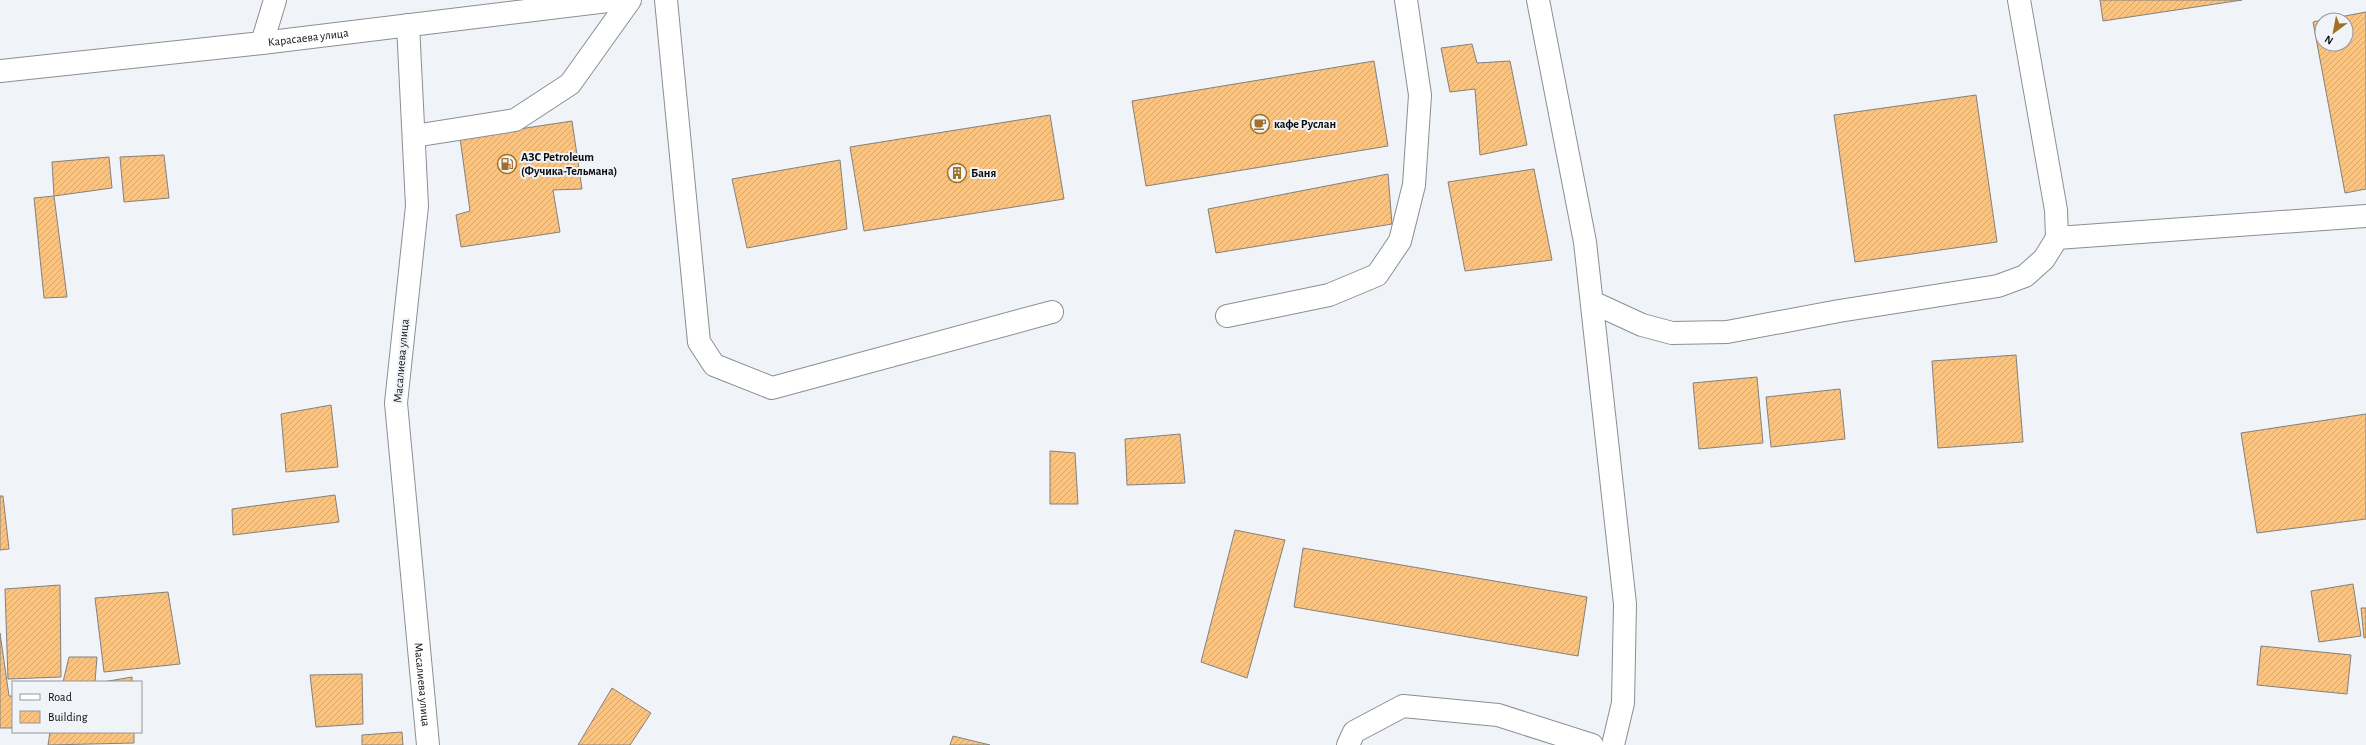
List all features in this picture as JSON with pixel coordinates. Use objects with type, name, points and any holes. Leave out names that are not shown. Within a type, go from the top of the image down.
[{"type":"street","points":[[262,43],[275,0]]},
{"type":"street","name":"Карасаева улица","points":[[0,71],[262,43],[616,0]]},
{"type":"street","points":[[414,136],[515,120],[570,84],[630,0]]},
{"type":"street","points":[[666,0],[699,342],[714,366],[772,388],[1052,312]]},
{"type":"street","points":[[1227,316],[1329,295],[1377,275],[1400,241],[1414,185],[1420,95],[1406,0]]},
{"type":"street","points":[[1538,0],[1585,242],[1625,604],[1623,703],[1613,745]]},
{"type":"street","points":[[1592,302],[1642,325],[1672,333],[1727,332],[1839,311],[1998,286],[2025,276],[2044,259],[2057,238],[2056,210],[2019,0]]},
{"type":"street","name":"Масалиева улица","points":[[408,25],[417,206],[396,403],[428,745]]},
{"type":"street","points":[[2057,238],[2366,216]]},
{"type":"street","points":[[1348,745],[1354,732],[1403,706],[1498,715],[1592,745]]},
{"type":"building","points":[[2100,0],[2242,0],[2103,21]]},
{"type":"building","points":[[2366,12],[2366,189],[2345,193],[2319,52],[2354,52],[2354,14]]},
{"type":"building","points":[[1472,44],[1477,63],[1510,61],[1527,145],[1480,155],[1475,89],[1450,92],[1441,48]]},
{"type":"building","name":"кафе Руслан","points":[[1374,61],[1388,146],[1146,186],[1132,101]]},
{"type":"building","points":[[1976,95],[1997,242],[1855,262],[1834,115]]},
{"type":"building","name":"Баня","points":[[1050,115],[1064,199],[864,231],[850,147]]},
{"type":"building","points":[[572,121],[582,189],[553,190],[560,232],[461,247],[456,215],[470,211],[460,138]]},
{"type":"building","points":[[164,155],[169,198],[124,202],[120,157]]},
{"type":"building","points":[[109,157],[112,188],[54,196],[52,162]]},
{"type":"building","points":[[840,160],[847,229],[747,248],[732,179]]},
{"type":"building","points":[[1534,169],[1552,260],[1465,271],[1448,182]]},
{"type":"building","points":[[1388,174],[1392,224],[1216,253],[1208,209]]},
{"type":"building","points":[[54,196],[67,297],[44,298],[34,198]]},
{"type":"building","points":[[2016,355],[2023,442],[1938,448],[1932,361]]},
{"type":"building","points":[[1757,377],[1763,443],[1699,449],[1693,383]]},
{"type":"building","points":[[1840,389],[1845,439],[1771,447],[1766,397]]},
{"type":"building","points":[[331,405],[338,467],[286,472],[281,414]]},
{"type":"building","points":[[2366,414],[2366,519],[2257,533],[2241,433]]},
{"type":"building","points":[[1180,434],[1185,483],[1127,485],[1125,439]]},
{"type":"building","points":[[1050,451],[1075,453],[1078,504],[1050,504]]},
{"type":"building","points":[[335,495],[339,522],[233,535],[232,509]]},
{"type":"building","points":[[0,496],[3,496],[9,549],[0,550]]},
{"type":"building","points":[[1235,530],[1285,540],[1247,678],[1201,662]]},
{"type":"building","points":[[1303,548],[1587,597],[1578,656],[1294,607]]},
{"type":"building","points":[[2353,584],[2361,636],[2319,642],[2311,591]]},
{"type":"building","points":[[60,585],[61,677],[8,679],[5,589]]},
{"type":"building","points":[[168,592],[180,664],[104,672],[95,598]]},
{"type":"building","points":[[2361,608],[2366,608],[2366,637],[2364,638]]},
{"type":"building","points":[[0,633],[9,696],[12,696],[12,728],[0,728]]},
{"type":"building","points":[[2261,646],[2351,655],[2347,694],[2257,685]]},
{"type":"building","points":[[69,657],[97,657],[95,681],[63,681]]},
{"type":"building","points":[[362,674],[363,724],[316,727],[310,675]]},
{"type":"building","points":[[132,677],[132,681],[109,681]]},
{"type":"building","points":[[612,688],[651,713],[630,745],[578,745]]},
{"type":"building","points":[[402,732],[403,745],[362,745],[362,735]]},
{"type":"building","points":[[50,733],[134,733],[134,743],[48,745]]},
{"type":"building","points":[[953,736],[990,745],[950,745]]},
{"type":"place","name":"кафе Руслан","points":[[1260,124]]},
{"type":"place","name":"АЗС Petroleum (Фучика-Тельмана)","points":[[507,164]]},
{"type":"place","name":"Баня","points":[[957,173]]}]
